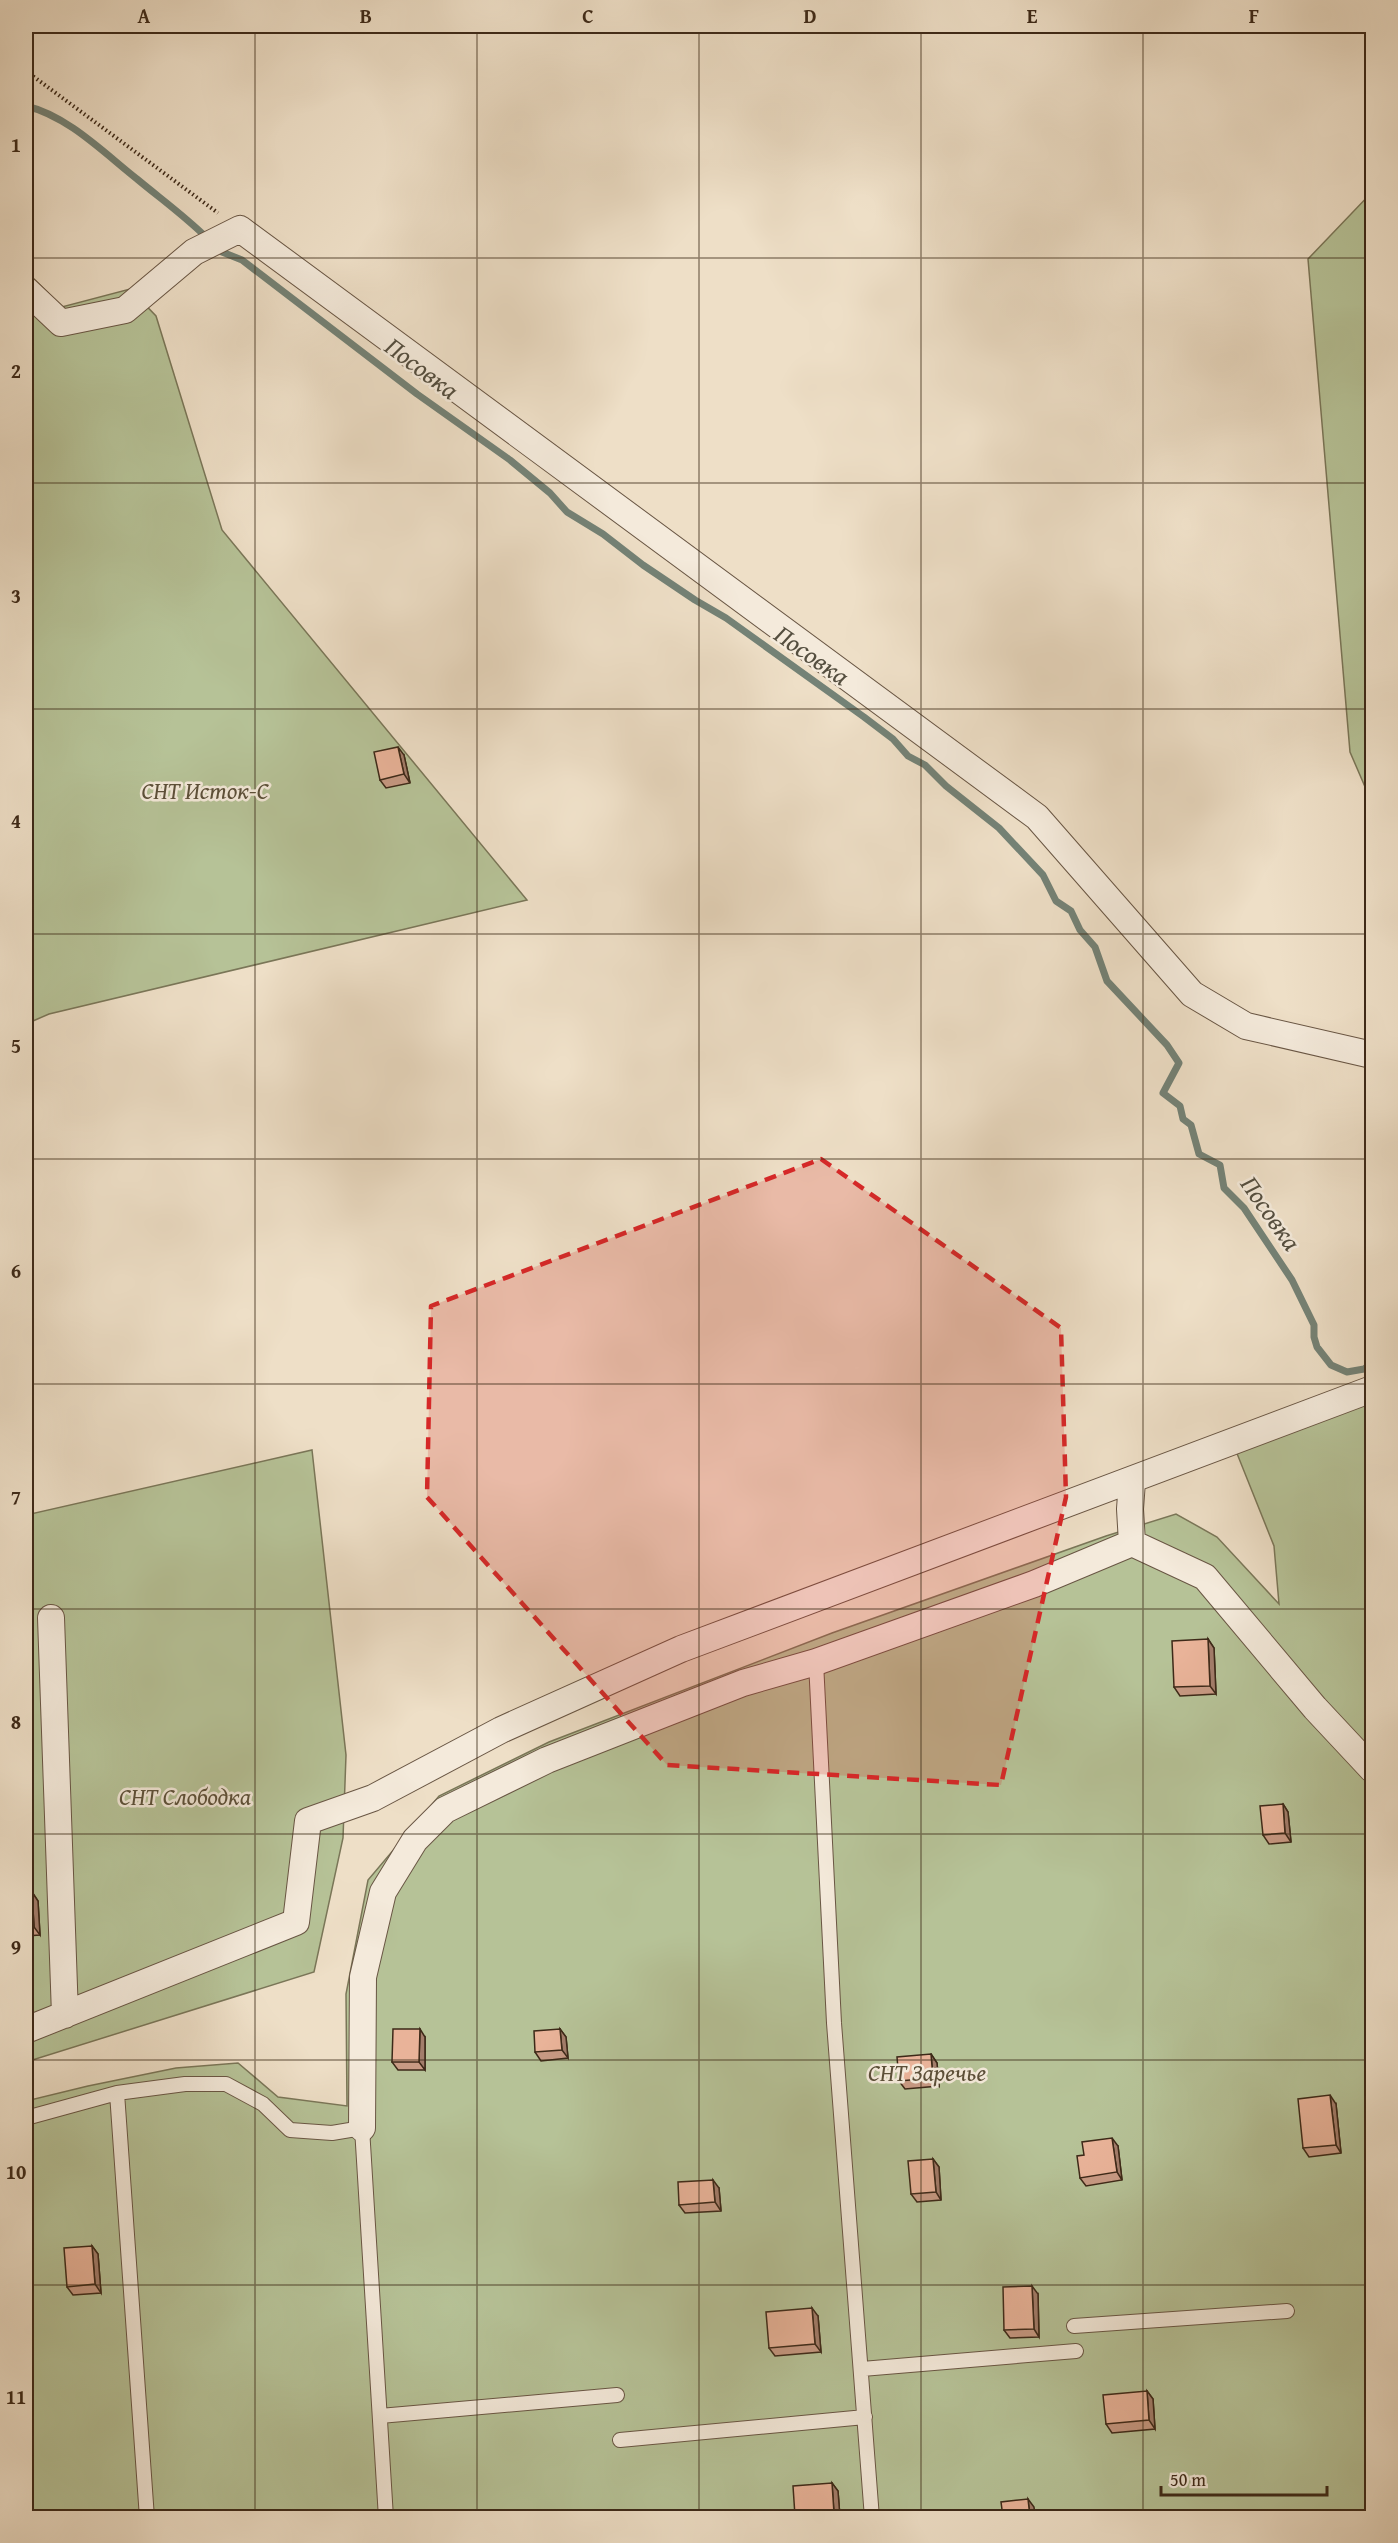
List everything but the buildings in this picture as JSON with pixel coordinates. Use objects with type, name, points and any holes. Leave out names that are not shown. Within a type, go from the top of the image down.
[{"type":"street","points":[[26,290],[61,323],[125,310],[194,252],[233,232],[1037,816],[1192,994],[1246,1026],[1372,1055]]},
{"type":"street","points":[[26,2030],[296,1922],[308,1821],[373,1798],[501,1730],[681,1648],[1132,1481],[1372,1389]]},
{"type":"street","points":[[1132,1481],[1130,1509],[1132,1543]]},
{"type":"street","points":[[362,2128],[363,1977],[382,1892],[415,1840],[445,1810],[548,1760],[743,1683],[816,1662],[1034,1584],[1132,1543],[1204,1577],[1315,1708],[1372,1769]]},
{"type":"street","points":[[51,1618],[65,2015]]},
{"type":"lane","points":[[816,1662],[834,2023],[872,2517]]},
{"type":"lane","points":[[26,2118],[117,2093],[185,2084],[226,2084],[263,2104],[290,2130],[332,2133],[362,2128],[386,2517]]},
{"type":"lane","points":[[117,2093],[147,2517]]},
{"type":"lane","points":[[1074,2326],[1287,2311]]},
{"type":"lane","points":[[862,2369],[1076,2351]]},
{"type":"lane","points":[[380,2416],[617,2395]]},
{"type":"lane","points":[[620,2439],[865,2417]]},
{"type":"path","points":[[26,71],[233,232]]},
{"type":"highlighted area","points":[[821,1159],[1061,1328],[1066,1497],[1001,1785],[667,1765],[427,1497],[431,1306]]},
{"type":"green space","points":[[1372,192],[1372,803],[1350,752],[1308,259]]},
{"type":"green space","name":"СНТ Исток-С","points":[[26,271],[62,307],[130,289],[156,316],[222,530],[527,900],[49,1014],[26,1024]]},
{"type":"green space","name":"СНТ Заречье","points":[[1372,1398],[1372,2517],[26,2517],[26,2101],[176,2068],[238,2063],[278,2097],[347,2106],[346,1994],[368,1880],[439,1796],[549,1742],[832,1633],[1106,1536],[1176,1514],[1217,1537],[1279,1604],[1274,1546],[1236,1451]]},
{"type":"green space","name":"СНТ Слободка","points":[[312,1450],[346,1755],[343,1838],[314,1972],[26,2062],[26,1515]]},
{"type":"waterway","name":"Посовка","points":[[26,106],[56,118],[85,137],[208,239]]},
{"type":"waterway","name":"Посовка","points":[[216,247],[242,260],[417,394],[510,460],[550,493],[567,512],[603,534],[643,565],[695,600],[726,618],[864,717],[893,739],[908,756],[925,765],[946,786],[999,828],[1043,875],[1056,901],[1071,911],[1080,930],[1095,947],[1107,981],[1167,1045],[1179,1063],[1163,1093],[1180,1106],[1183,1119],[1191,1125],[1199,1154],[1220,1165],[1224,1188],[1244,1208],[1292,1280],[1314,1325],[1317,1347],[1331,1365],[1347,1372],[1364,1369],[1372,1363]]}]
